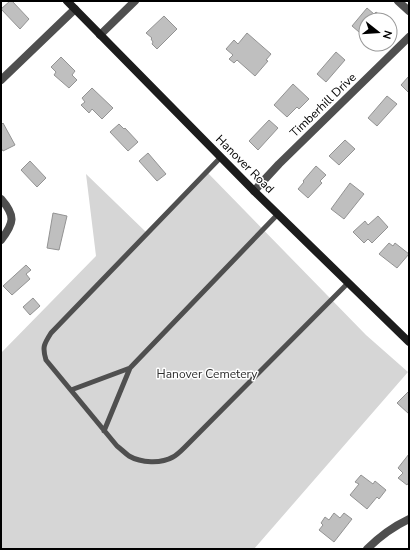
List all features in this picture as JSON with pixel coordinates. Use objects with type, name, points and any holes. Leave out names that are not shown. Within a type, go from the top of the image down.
[{"type":"street","name":"Hanover Road","points":[[67,1],[254,191],[409,342]]},
{"type":"street","points":[[100,35],[135,1]]},
{"type":"street","points":[[398,1],[409,10]]},
{"type":"street","points":[[1,80],[74,9]]},
{"type":"street","name":"Timberhill Drive","points":[[254,191],[279,164],[409,37]]},
{"type":"street","points":[[1,199],[7,206],[12,218],[8,231],[1,240]]},
{"type":"street","points":[[367,549],[387,531],[409,519]]},
{"type":"lane","points":[[220,156],[51,333],[45,342],[44,352],[46,360],[117,446],[130,456],[143,461],[153,462],[172,457],[185,447],[348,283]]},
{"type":"lane","points":[[104,431],[130,368],[278,214]]},
{"type":"lane","points":[[71,390],[130,368]]},
{"type":"green space","name":"Hanover Cemetery","points":[[205,170],[366,335],[408,372],[254,549],[1,549],[1,353],[96,256],[86,174],[147,233]]},
{"type":"building","points":[[12,1],[29,19],[20,29],[1,9]]},
{"type":"building","points":[[367,8],[372,12],[364,12]]},
{"type":"building","points":[[164,16],[177,29],[157,49],[152,44],[152,38],[146,33]]},
{"type":"building","points":[[358,19],[358,31],[352,26]]},
{"type":"building","points":[[247,33],[271,54],[266,60],[268,61],[255,76],[237,60],[234,63],[229,59],[233,55],[226,49],[234,40],[238,44]]},
{"type":"building","points":[[336,52],[345,60],[326,82],[317,74]]},
{"type":"building","points":[[61,57],[75,71],[72,75],[77,80],[69,88],[54,75],[56,72],[51,67]]},
{"type":"building","points":[[409,76],[409,93],[401,85]]},
{"type":"building","points":[[293,84],[309,99],[299,109],[297,107],[287,117],[274,105]]},
{"type":"building","points":[[92,88],[113,108],[102,119],[92,109],[89,113],[81,105],[85,102],[82,98]]},
{"type":"building","points":[[387,96],[397,104],[377,126],[368,118]]},
{"type":"building","points":[[269,120],[278,128],[258,150],[249,141]]},
{"type":"building","points":[[3,123],[15,145],[3,151],[1,148],[1,125]]},
{"type":"building","points":[[119,124],[124,129],[125,128],[138,142],[128,151],[110,132]]},
{"type":"building","points":[[345,140],[355,149],[339,165],[329,156]]},
{"type":"building","points":[[148,153],[166,174],[157,181],[139,161]]},
{"type":"building","points":[[30,161],[46,178],[37,187],[21,170]]},
{"type":"building","points":[[316,166],[326,175],[320,181],[322,183],[308,198],[298,189]]},
{"type":"building","points":[[350,183],[364,194],[344,219],[331,209]]},
{"type":"building","points":[[53,213],[67,216],[59,250],[47,248]]},
{"type":"building","points":[[378,216],[388,227],[372,243],[368,239],[364,243],[353,232],[365,221],[368,225]]},
{"type":"building","points":[[389,243],[393,246],[395,243],[409,254],[397,268],[379,254]]},
{"type":"building","points":[[26,265],[31,270],[26,274],[30,279],[12,295],[3,286]]},
{"type":"building","points":[[33,298],[40,306],[30,315],[23,307]]},
{"type":"building","points":[[409,391],[409,414],[397,403]]},
{"type":"building","points":[[409,454],[409,482],[407,485],[398,478],[403,473],[398,468]]},
{"type":"building","points":[[361,475],[373,484],[375,481],[386,490],[379,499],[377,497],[367,509],[350,495],[359,484],[355,482]]},
{"type":"building","points":[[334,513],[340,518],[344,513],[352,519],[334,542],[319,530],[323,525],[321,523],[325,517],[329,520]]}]
